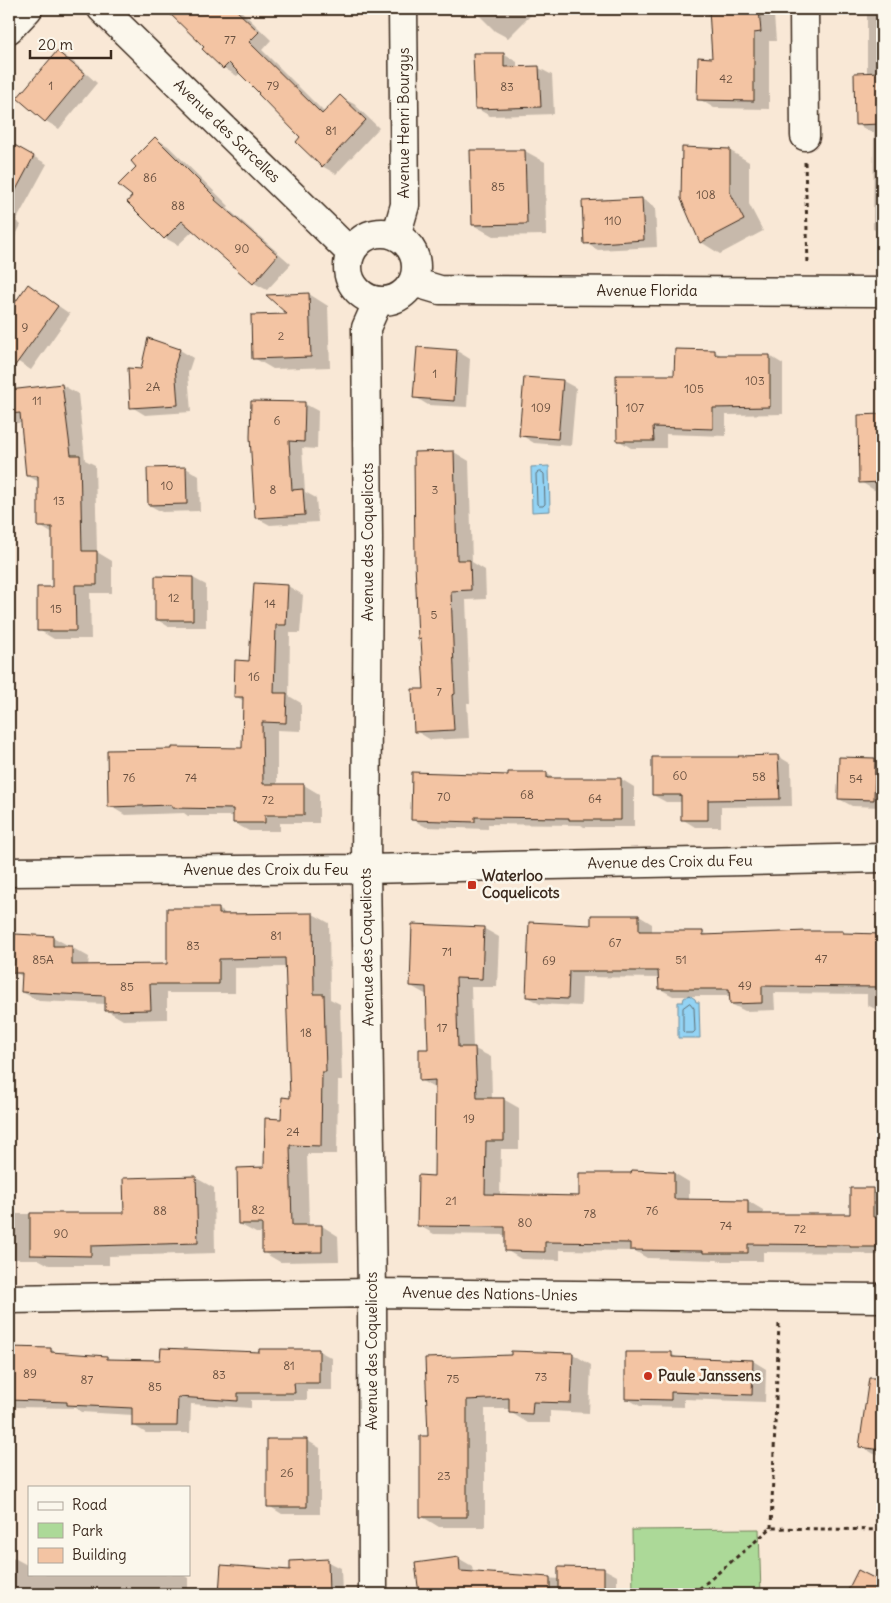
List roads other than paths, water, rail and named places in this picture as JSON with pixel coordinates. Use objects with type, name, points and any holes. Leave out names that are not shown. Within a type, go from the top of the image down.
[{"type":"street","points":[[9,29],[28,9]]},
{"type":"street","name":"Avenue des Sarcelles","points":[[102,9],[351,253]]},
{"type":"street","name":"Avenue Henri Bourgys","points":[[396,236],[404,205],[403,9]]},
{"type":"street","points":[[804,9],[805,136]]},
{"type":"street","points":[[378,233],[396,236],[410,247],[416,264],[413,282],[405,293],[392,300],[378,301],[363,296],[352,284],[348,269],[351,253],[362,239],[378,233]]},
{"type":"street","name":"Avenue Florida","points":[[413,282],[440,290],[882,292]]},
{"type":"street","name":"Avenue des Coquelicots","points":[[373,1594],[372,1293],[366,869],[368,548],[366,328],[378,301]]},
{"type":"street","name":"Avenue des Croix du Feu","points":[[9,872],[366,869],[882,858]]},
{"type":"street","name":"Avenue des Nations-Unies","points":[[9,1299],[372,1293],[882,1298]]},
{"type":"water","points":[[549,466],[550,511],[532,512],[531,467]]},
{"type":"water","points":[[689,995],[696,1002],[699,1002],[700,1038],[678,1038],[678,1002],[683,1002],[684,998]]},
{"type":"place","name":"Waterloo Coquelicots","points":[[472,885]]},
{"type":"place","name":"Paule Janssens","points":[[648,1376]]}]
